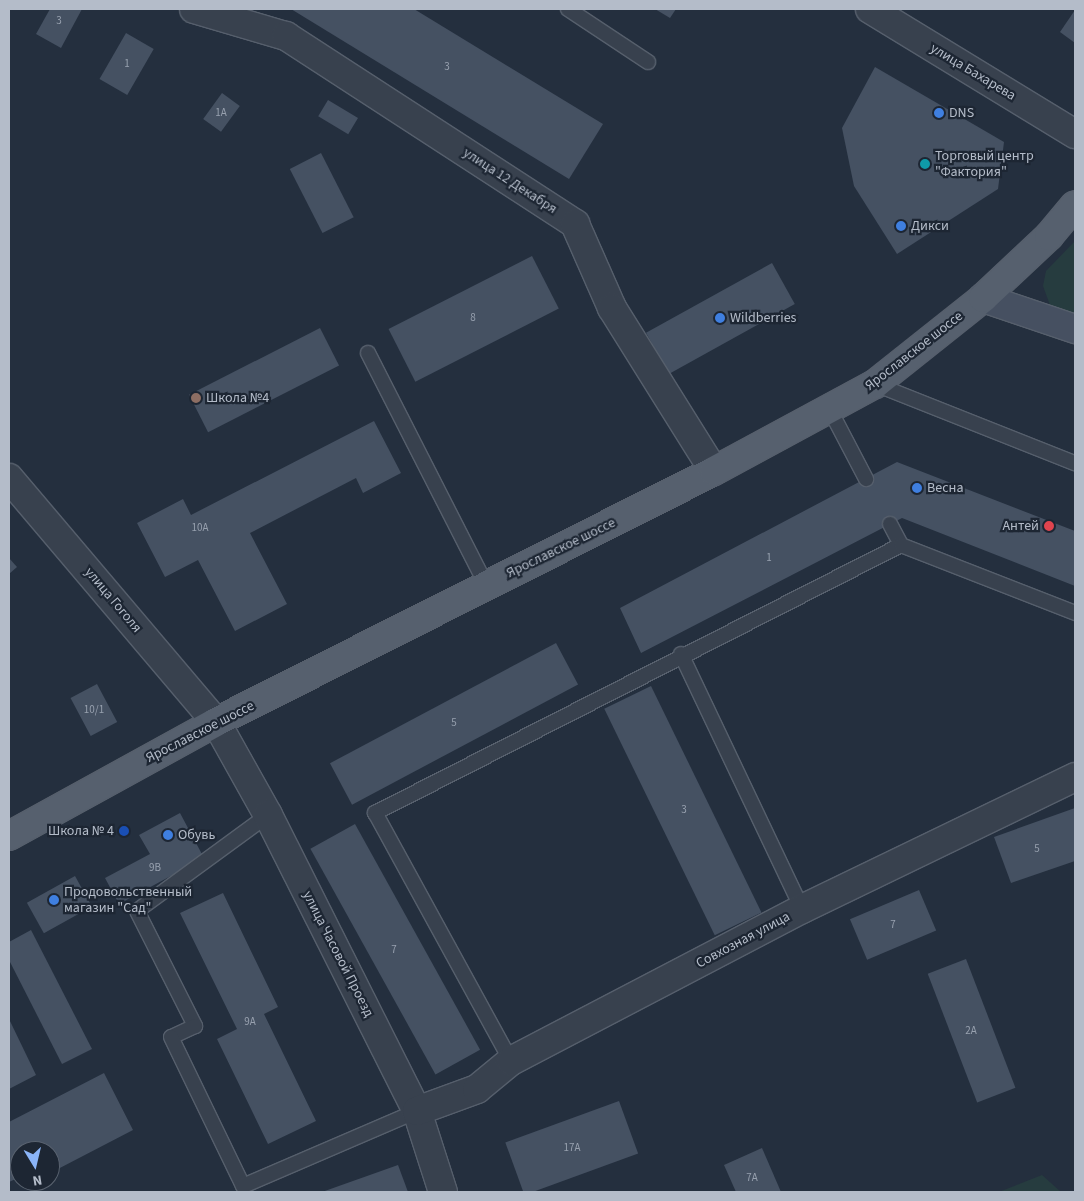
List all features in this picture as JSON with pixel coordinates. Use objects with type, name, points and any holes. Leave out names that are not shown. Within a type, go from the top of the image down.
[{"type":"main road","name":"Ярославское шоссе","points":[[9,836],[216,722],[714,472],[876,384],[983,298],[1049,236],[1075,205]]},
{"type":"main road","points":[[983,298],[1075,330]]},
{"type":"street","name":"улица 12 Декабря","points":[[194,9],[286,36],[575,224],[612,308],[714,472]]},
{"type":"street","name":"улица Бахарева","points":[[870,9],[1075,134]]},
{"type":"street","name":"улица Гоголя","points":[[9,478],[216,722]]},
{"type":"street","name":"улица Часовой Проезд","points":[[216,722],[268,815],[417,1111],[443,1192]]},
{"type":"street","name":"Совхозная улица","points":[[417,1111],[477,1089],[511,1061],[802,909],[1075,777]]},
{"type":"lane","points":[[568,9],[648,62]]},
{"type":"lane","points":[[368,353],[486,585]]},
{"type":"lane","points":[[876,384],[1075,463]]},
{"type":"lane","points":[[830,410],[866,479]]},
{"type":"lane","points":[[890,524],[901,545],[1075,613]]},
{"type":"lane","points":[[511,1061],[375,813],[681,654],[901,545]]},
{"type":"lane","points":[[681,654],[802,909]]},
{"type":"lane","points":[[268,815],[137,911],[195,1026],[171,1037],[243,1186],[417,1111]]},
{"type":"green space","points":[[1075,241],[1075,318],[1051,308],[1043,286],[1046,271]]},
{"type":"green space","points":[[1042,1175],[1061,1192],[999,1192]]},
{"type":"building","points":[[50,9],[82,9],[61,48],[36,34]]},
{"type":"building","points":[[291,9],[414,9],[603,124],[569,179]]},
{"type":"building","points":[[655,9],[676,9],[670,18]]},
{"type":"building","points":[[1075,10],[1075,43],[1060,32]]},
{"type":"building","points":[[126,33],[154,49],[127,95],[100,79]]},
{"type":"building","name":"Торговый центр \"Фактория\"","points":[[875,67],[1004,142],[998,189],[897,254],[854,186],[842,128]]},
{"type":"building","points":[[222,93],[240,106],[221,132],[203,119]]},
{"type":"building","points":[[328,100],[358,118],[348,134],[318,116]]},
{"type":"building","points":[[321,153],[354,217],[323,233],[290,169]]},
{"type":"building","points":[[532,256],[559,309],[415,382],[389,329]]},
{"type":"building","name":"Wildberries","points":[[772,263],[795,304],[669,374],[646,333]]},
{"type":"building","points":[[320,328],[339,365],[208,432],[189,395]]},
{"type":"building","points":[[374,421],[401,473],[363,493],[356,478],[250,533],[287,604],[235,631],[198,560],[165,577],[137,523],[183,499],[191,515]]},
{"type":"building","points":[[897,462],[1075,531],[1075,586],[902,518],[641,653],[620,608]]},
{"type":"building","points":[[9,558],[17,567],[9,574]]},
{"type":"building","points":[[556,643],[578,684],[352,805],[330,763]]},
{"type":"building","points":[[97,684],[117,722],[91,736],[71,698]]},
{"type":"building","points":[[651,686],[761,912],[715,935],[604,709]]},
{"type":"building","points":[[1075,808],[1075,861],[1011,883],[994,837]]},
{"type":"building","points":[[180,813],[204,858],[119,904],[105,878],[150,854],[139,835]]},
{"type":"building","points":[[355,824],[480,1050],[435,1074],[310,849]]},
{"type":"building","points":[[75,876],[92,907],[44,933],[27,903]]},
{"type":"building","points":[[919,890],[936,931],[867,960],[850,919]]},
{"type":"building","points":[[223,893],[278,1007],[264,1014],[316,1121],[268,1144],[217,1039],[237,1029],[180,913]]},
{"type":"building","points":[[31,930],[92,1049],[62,1064],[9,960],[9,942]]},
{"type":"building","points":[[966,959],[1015,1088],[977,1103],[928,974]]},
{"type":"building","points":[[9,1019],[36,1075],[9,1089]]},
{"type":"building","points":[[104,1073],[133,1130],[60,1168],[60,1141],[10,1141],[9,1182],[9,1122]]},
{"type":"building","points":[[619,1101],[638,1154],[533,1192],[523,1192],[505,1142]]},
{"type":"building","points":[[762,1148],[781,1192],[736,1192],[724,1165]]},
{"type":"building","points":[[398,1165],[408,1192],[322,1192]]},
{"type":"place","name":"DNS","points":[[939,113]]},
{"type":"place","name":"Торговый центр \"Фактория\"","points":[[925,164]]},
{"type":"place","name":"Дикси","points":[[901,226]]},
{"type":"place","name":"Wildberries","points":[[720,318]]},
{"type":"place","name":"Школа №4","points":[[196,398]]},
{"type":"place","name":"Весна","points":[[917,488]]},
{"type":"place","name":"Антей","points":[[1049,526]]},
{"type":"place","name":"Школа № 4","points":[[124,831]]},
{"type":"place","name":"Обувь","points":[[168,835]]},
{"type":"place","name":"Продовольственный магазин \"Сад\"","points":[[54,900]]}]
